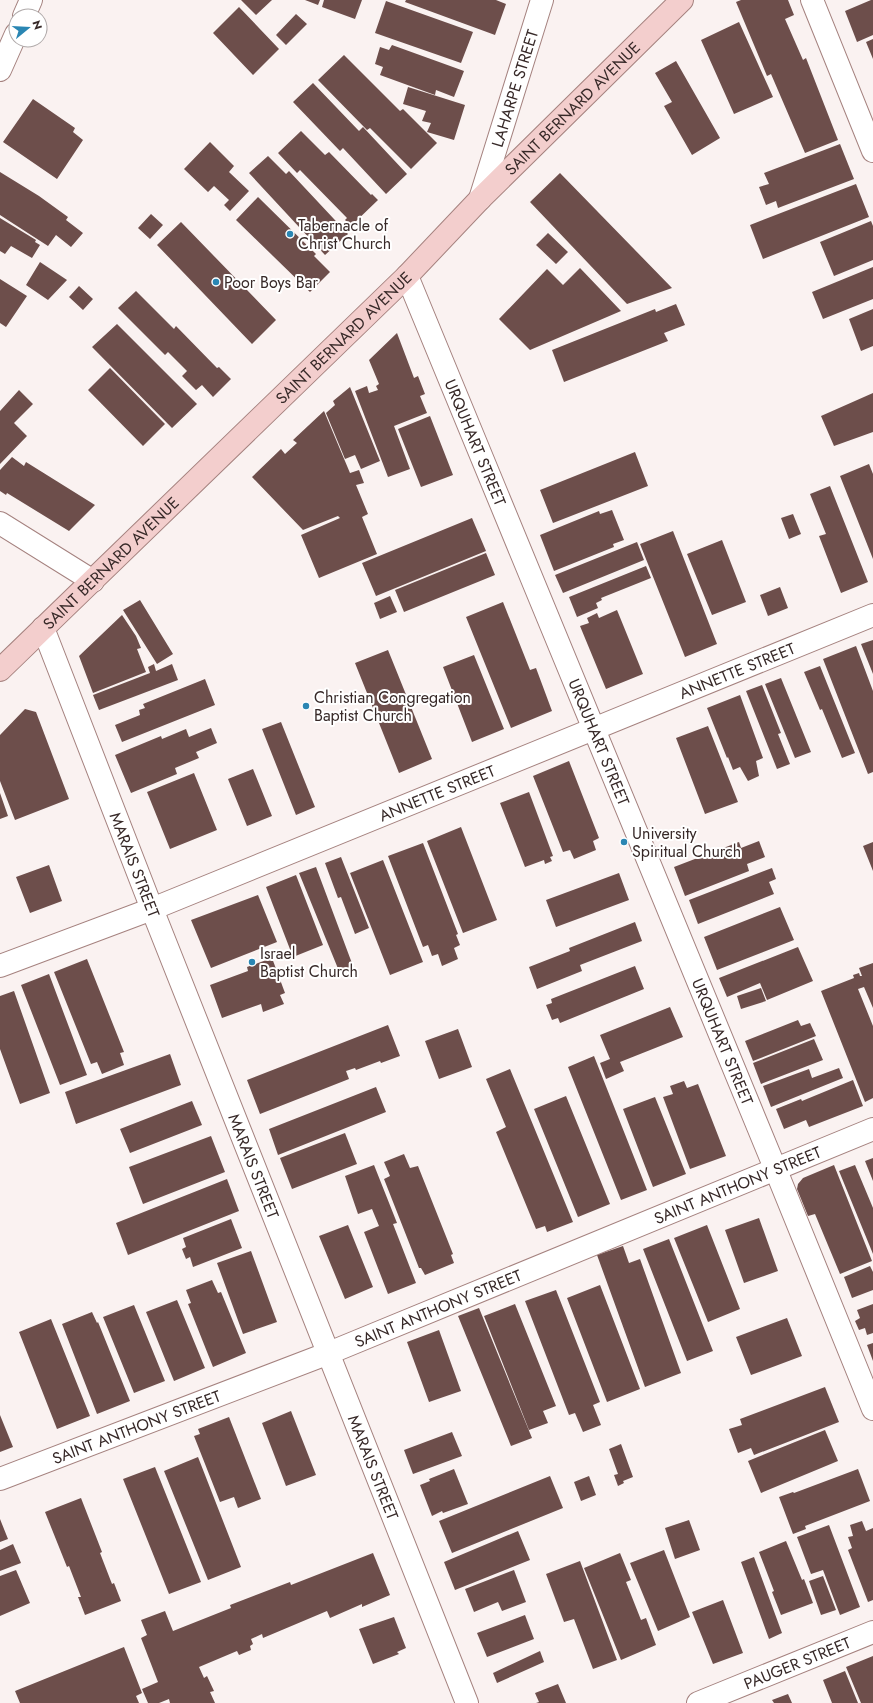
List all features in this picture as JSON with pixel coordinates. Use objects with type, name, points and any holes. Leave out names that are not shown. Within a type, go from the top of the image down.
[{"type":"street","name":"LAHARPE STREET","points":[[480,199],[542,0]]},
{"type":"street","name":"SAINT BERNARD AVENUE","points":[[0,670],[407,276],[480,199],[682,0]]},
{"type":"street","points":[[812,0],[873,151]]},
{"type":"street","points":[[0,70],[10,48]]},
{"type":"street","name":"URQUHART STREET","points":[[407,276],[873,1409]]},
{"type":"street","points":[[0,523],[93,581]]},
{"type":"street","name":"ANNETTE STREET","points":[[0,966],[152,909],[873,615]]},
{"type":"street","name":"MARAIS STREET","points":[[42,628],[467,1703]]},
{"type":"street","name":"SAINT ANTHONY STREET","points":[[0,1480],[329,1353],[775,1168],[873,1129]]},
{"type":"street","name":"PAUGER STREET","points":[[698,1703],[873,1632]]},
{"type":"building","points":[[241,0],[272,0],[256,15]]},
{"type":"building","points":[[305,0],[320,0],[318,5]]},
{"type":"building","points":[[324,0],[362,0],[355,19],[322,7]]},
{"type":"building","points":[[406,0],[496,0],[506,4],[495,35],[405,2]]},
{"type":"building","points":[[741,0],[788,0],[794,15],[785,19],[803,60],[806,58],[838,140],[805,153],[771,74],[767,76],[736,2]]},
{"type":"building","points":[[873,0],[873,35],[857,42],[845,11]]},
{"type":"building","points":[[386,1],[473,32],[461,63],[375,33]]},
{"type":"building","points":[[239,7],[279,49],[253,75],[213,33]]},
{"type":"building","points":[[296,14],[307,24],[286,45],[276,35]]},
{"type":"building","points":[[739,22],[773,97],[734,114],[701,40]]},
{"type":"building","points":[[873,39],[873,59],[866,42]]},
{"type":"building","points":[[392,45],[464,71],[454,97],[436,90],[435,95],[380,75],[383,67],[375,64],[380,47],[389,50]]},
{"type":"building","points":[[344,55],[400,111],[403,109],[437,143],[411,169],[370,128],[367,130],[318,80]]},
{"type":"building","points":[[676,61],[720,138],[692,155],[664,106],[672,102],[655,73]]},
{"type":"building","points":[[313,83],[359,131],[363,127],[407,174],[386,194],[343,148],[340,151],[293,102]]},
{"type":"building","points":[[408,87],[465,105],[454,140],[427,132],[431,123],[422,121],[426,111],[403,104]]},
{"type":"building","points":[[33,99],[75,128],[73,132],[83,140],[57,179],[3,142]]},
{"type":"building","points":[[301,131],[325,155],[329,152],[371,195],[372,194],[378,200],[351,226],[345,220],[347,218],[300,170],[297,173],[278,153]]},
{"type":"building","points":[[210,142],[234,166],[229,172],[249,191],[230,211],[224,205],[229,200],[214,186],[208,192],[184,169]]},
{"type":"building","points":[[840,144],[854,179],[778,208],[776,201],[766,205],[759,187],[769,184],[764,173]]},
{"type":"building","points":[[268,156],[286,174],[289,171],[348,234],[325,255],[249,173]]},
{"type":"building","points":[[0,172],[39,196],[68,217],[66,220],[83,233],[71,247],[56,235],[48,246],[0,215]]},
{"type":"building","points":[[560,173],[672,288],[627,304],[530,202]]},
{"type":"building","points":[[856,184],[869,217],[763,259],[750,225]]},
{"type":"building","points":[[258,197],[316,254],[314,256],[330,272],[310,292],[236,220]]},
{"type":"building","points":[[151,214],[163,225],[150,239],[138,228]]},
{"type":"building","points":[[0,218],[36,240],[35,242],[40,245],[32,258],[11,246],[5,254],[0,251]]},
{"type":"building","points":[[871,221],[873,226],[873,260],[834,276],[820,242]]},
{"type":"building","name":"Poor Boys Bar","points":[[181,222],[276,320],[252,344],[157,245]]},
{"type":"building","points":[[548,233],[568,252],[556,264],[536,245]]},
{"type":"building","points":[[40,262],[67,280],[48,300],[26,285]]},
{"type":"building","points":[[873,267],[873,299],[823,319],[812,292]]},
{"type":"building","points":[[580,268],[621,311],[530,350],[499,319],[547,269],[563,285]]},
{"type":"building","points":[[0,279],[27,296],[6,327],[0,323]]},
{"type":"building","points":[[79,286],[93,299],[83,310],[69,297]]},
{"type":"building","points":[[136,291],[174,329],[176,326],[217,368],[219,367],[231,379],[213,397],[202,385],[196,390],[182,376],[187,371],[168,352],[165,355],[118,308]]},
{"type":"building","points":[[676,304],[685,325],[664,333],[668,341],[564,382],[552,350],[655,309],[656,312]]},
{"type":"building","points":[[873,309],[873,346],[861,351],[849,319]]},
{"type":"building","points":[[117,324],[197,404],[172,428],[92,347]]},
{"type":"building","points":[[397,333],[414,378],[418,376],[425,394],[420,396],[427,413],[394,426],[410,469],[388,477],[355,391],[367,386],[369,393],[378,390],[376,386],[379,384],[369,360]]},
{"type":"building","points":[[110,368],[165,424],[143,446],[88,390]]},
{"type":"building","points":[[350,387],[380,461],[361,469],[355,455],[345,459],[326,413],[335,405],[333,401]]},
{"type":"building","points":[[19,390],[33,404],[14,423],[27,436],[0,464],[0,411]]},
{"type":"building","points":[[873,393],[873,432],[834,446],[821,416]]},
{"type":"building","points":[[324,411],[350,473],[359,470],[364,483],[356,485],[368,514],[362,517],[377,554],[319,578],[301,535],[340,518],[338,516],[303,530],[252,477],[281,449],[285,454],[297,443],[293,440]]},
{"type":"building","points":[[430,416],[453,475],[421,487],[398,429]]},
{"type":"building","points":[[635,452],[648,486],[553,523],[540,490]]},
{"type":"building","points":[[12,457],[24,466],[26,462],[95,505],[69,531],[7,493],[6,495],[0,491],[0,470]]},
{"type":"building","points":[[869,464],[873,474],[873,559],[840,476]]},
{"type":"building","points":[[830,486],[868,582],[841,593],[819,536],[826,534],[810,494]]},
{"type":"building","points":[[612,510],[624,540],[613,544],[614,547],[554,571],[540,535],[599,511],[600,514]]},
{"type":"building","points":[[793,514],[801,534],[789,539],[781,518]]},
{"type":"building","points":[[472,518],[486,551],[376,596],[362,563]]},
{"type":"building","points":[[673,531],[717,644],[685,657],[640,544]]},
{"type":"building","points":[[722,540],[746,602],[712,615],[687,554]]},
{"type":"building","points":[[637,542],[644,560],[563,593],[555,575]]},
{"type":"building","points":[[486,553],[495,575],[404,612],[395,590]]},
{"type":"building","points":[[646,566],[651,578],[601,598],[602,600],[596,603],[598,608],[577,617],[569,597]]},
{"type":"building","points":[[780,587],[788,608],[768,616],[760,595]]},
{"type":"building","points":[[390,596],[397,612],[380,619],[374,603]]},
{"type":"building","points":[[140,600],[173,654],[157,664],[123,610]]},
{"type":"building","points":[[503,602],[530,670],[536,668],[552,711],[511,728],[466,617]]},
{"type":"building","points":[[617,610],[643,674],[606,689],[580,626],[589,623],[587,618],[597,613],[599,618]]},
{"type":"building","points":[[122,615],[136,636],[141,648],[137,649],[146,672],[93,693],[79,656]]},
{"type":"building","points":[[873,640],[873,674],[861,644]]},
{"type":"building","points":[[856,646],[873,691],[873,772],[868,774],[823,659]]},
{"type":"building","points":[[388,650],[432,759],[399,773],[355,663]]},
{"type":"building","points":[[474,655],[504,729],[472,742],[443,667]]},
{"type":"building","points":[[154,664],[156,671],[172,664],[178,680],[99,710],[93,695],[150,673],[148,667]]},
{"type":"building","points":[[820,666],[855,753],[842,758],[822,709],[820,710],[804,672]]},
{"type":"building","points":[[781,678],[811,752],[795,758],[765,684]]},
{"type":"building","points":[[205,679],[215,705],[122,742],[115,725],[140,715],[139,710],[145,708],[143,704]]},
{"type":"building","points":[[762,685],[781,733],[778,734],[790,764],[777,769],[746,691]]},
{"type":"building","points":[[740,695],[763,758],[756,761],[759,776],[748,781],[740,767],[733,770],[707,708]]},
{"type":"building","points":[[25,709],[36,712],[69,799],[15,820],[0,781],[0,735]]},
{"type":"building","points":[[281,722],[315,807],[296,815],[262,729]]},
{"type":"building","points":[[708,726],[738,802],[705,814],[676,738]]},
{"type":"building","points":[[211,728],[217,743],[196,752],[199,758],[175,768],[177,774],[131,793],[115,755],[161,736],[162,739],[186,729],[189,737]]},
{"type":"building","points":[[569,761],[599,838],[593,841],[596,850],[574,859],[570,850],[563,852],[533,776]]},
{"type":"building","points":[[253,769],[272,816],[247,826],[228,779]]},
{"type":"building","points":[[194,773],[217,830],[170,849],[147,792]]},
{"type":"building","points":[[529,792],[553,856],[550,857],[552,861],[545,864],[544,860],[525,867],[500,803]]},
{"type":"building","points":[[0,793],[8,816],[0,819]]},
{"type":"building","points":[[461,827],[497,920],[463,933],[427,841]]},
{"type":"building","points":[[759,841],[765,857],[747,864],[749,871],[685,896],[674,867],[739,842],[741,848]]},
{"type":"building","points":[[873,842],[873,871],[863,846]]},
{"type":"building","points":[[423,843],[458,934],[456,935],[460,945],[454,948],[458,959],[442,966],[438,954],[432,956],[428,945],[423,947],[388,856]]},
{"type":"building","points":[[341,857],[369,928],[355,934],[341,897],[338,898],[325,863]]},
{"type":"building","points":[[383,860],[423,962],[390,975],[350,873]]},
{"type":"building","points":[[49,865],[62,901],[30,913],[16,877]]},
{"type":"building","points":[[316,867],[353,966],[339,971],[299,873]]},
{"type":"building","points":[[772,868],[776,879],[769,882],[774,894],[698,924],[689,900]]},
{"type":"building","points":[[619,873],[629,900],[556,927],[546,900]]},
{"type":"building","points":[[296,875],[323,945],[293,957],[266,887]]},
{"type":"building","points":[[258,895],[277,942],[211,968],[191,920]]},
{"type":"building","points":[[780,907],[794,940],[717,970],[704,937]]},
{"type":"building","points":[[635,922],[642,941],[580,965],[582,971],[537,989],[529,967],[570,951],[569,948]]},
{"type":"building","points":[[798,947],[813,981],[767,1000],[760,983],[727,997],[719,978]]},
{"type":"building","points":[[272,958],[285,993],[280,995],[284,1004],[263,1012],[261,1004],[222,1018],[210,985],[248,971],[247,967]]},
{"type":"building","points":[[87,959],[124,1052],[120,1053],[124,1065],[102,1074],[97,1062],[91,1064],[54,972]]},
{"type":"building","points":[[873,963],[873,1008],[864,987],[858,989],[873,1026],[873,1098],[865,1102],[821,991],[854,978],[853,975],[859,973],[860,976],[862,976],[859,968]]},
{"type":"building","points":[[635,966],[644,989],[560,1023],[558,1018],[552,1020],[546,1005],[552,1003],[551,999]]},
{"type":"building","points":[[49,974],[87,1075],[60,1085],[21,985]]},
{"type":"building","points":[[761,988],[766,1001],[741,1009],[737,996]]},
{"type":"building","points":[[14,991],[50,1093],[20,1104],[0,1049],[0,996]]},
{"type":"building","points":[[670,1007],[683,1037],[620,1062],[624,1071],[606,1079],[600,1063],[610,1059],[600,1035]]},
{"type":"building","points":[[798,1020],[801,1026],[810,1023],[816,1036],[753,1061],[745,1041]]},
{"type":"building","points":[[388,1025],[400,1056],[381,1063],[380,1061],[356,1070],[355,1068],[346,1071],[349,1079],[260,1114],[247,1080]]},
{"type":"building","points":[[458,1029],[472,1067],[439,1079],[425,1041]]},
{"type":"building","points":[[814,1039],[823,1060],[761,1084],[753,1063]]},
{"type":"building","points":[[170,1054],[181,1085],[76,1124],[65,1092]]},
{"type":"building","points":[[594,1056],[647,1190],[621,1200],[568,1067]]},
{"type":"building","points":[[839,1068],[843,1078],[771,1107],[763,1086],[809,1069],[812,1078]]},
{"type":"building","points":[[510,1069],[573,1222],[547,1232],[545,1226],[536,1229],[496,1132],[506,1127],[486,1079]]},
{"type":"building","points":[[853,1080],[863,1106],[809,1127],[806,1120],[784,1129],[776,1109],[801,1099],[802,1101]]},
{"type":"building","points":[[684,1081],[687,1088],[698,1084],[726,1156],[690,1169],[663,1097],[673,1094],[670,1086]]},
{"type":"building","points":[[376,1087],[386,1112],[278,1155],[269,1129]]},
{"type":"building","points":[[566,1096],[610,1204],[578,1217],[534,1109]]},
{"type":"building","points":[[655,1097],[686,1174],[653,1187],[623,1109]]},
{"type":"building","points":[[192,1101],[202,1125],[130,1153],[120,1129]]},
{"type":"building","points":[[345,1133],[357,1164],[292,1189],[280,1158]]},
{"type":"building","points":[[211,1136],[225,1172],[143,1204],[129,1167]]},
{"type":"building","points":[[404,1154],[410,1168],[418,1166],[453,1254],[451,1255],[454,1263],[425,1275],[421,1268],[419,1268],[384,1179],[390,1176],[384,1162]]},
{"type":"building","points":[[873,1158],[873,1181],[865,1161]]},
{"type":"building","points":[[374,1165],[397,1223],[393,1224],[416,1283],[388,1294],[364,1232],[379,1226],[372,1209],[358,1214],[345,1176]]},
{"type":"building","points":[[834,1165],[872,1261],[840,1274],[815,1214],[808,1216],[797,1189],[798,1184],[803,1178]]},
{"type":"building","points":[[855,1165],[873,1208],[873,1254],[839,1171]]},
{"type":"building","points":[[227,1179],[239,1211],[128,1255],[116,1223]]},
{"type":"building","points":[[759,1218],[778,1271],[744,1283],[725,1230]]},
{"type":"building","points":[[231,1219],[242,1248],[193,1267],[190,1257],[186,1259],[182,1249],[186,1247],[183,1238]]},
{"type":"building","points":[[348,1225],[373,1287],[345,1299],[319,1236]]},
{"type":"building","points":[[707,1225],[740,1309],[708,1322],[674,1238]]},
{"type":"building","points":[[669,1239],[713,1351],[687,1361],[643,1249]]},
{"type":"building","points":[[623,1246],[629,1263],[640,1259],[681,1373],[645,1387],[597,1255]]},
{"type":"building","points":[[251,1251],[277,1322],[243,1334],[217,1263]]},
{"type":"building","points":[[870,1266],[873,1272],[873,1290],[852,1298],[844,1277]]},
{"type":"building","points":[[212,1280],[218,1293],[221,1292],[246,1353],[213,1367],[188,1304],[191,1303],[186,1290]]},
{"type":"building","points":[[600,1285],[640,1389],[607,1402],[567,1298]]},
{"type":"building","points":[[556,1290],[600,1402],[593,1405],[601,1425],[583,1432],[575,1413],[569,1415],[525,1301]]},
{"type":"building","points":[[177,1300],[205,1368],[174,1381],[146,1312]]},
{"type":"building","points":[[515,1304],[556,1406],[543,1411],[548,1423],[529,1430],[484,1316]]},
{"type":"building","points":[[873,1304],[873,1333],[867,1335],[865,1328],[859,1330],[855,1321],[860,1318],[857,1310]]},
{"type":"building","points":[[134,1305],[165,1381],[134,1393],[103,1317]]},
{"type":"building","points":[[479,1308],[532,1438],[511,1446],[458,1316]]},
{"type":"building","points":[[92,1312],[97,1323],[98,1322],[130,1401],[97,1414],[62,1324]]},
{"type":"building","points":[[787,1318],[802,1356],[751,1375],[736,1337]]},
{"type":"building","points":[[51,1319],[90,1416],[57,1429],[19,1332]]},
{"type":"building","points":[[439,1330],[461,1391],[429,1402],[407,1342]]},
{"type":"building","points":[[873,1343],[873,1361],[867,1345]]},
{"type":"building","points":[[825,1387],[839,1422],[754,1455],[751,1448],[738,1453],[729,1429],[742,1425],[740,1419]]},
{"type":"building","points":[[291,1411],[316,1475],[286,1486],[262,1423]]},
{"type":"building","points":[[0,1415],[13,1447],[0,1452]]},
{"type":"building","points":[[229,1417],[261,1499],[238,1508],[234,1497],[220,1502],[194,1436],[200,1434],[198,1429]]},
{"type":"building","points":[[825,1430],[838,1461],[761,1493],[748,1461]]},
{"type":"building","points":[[452,1432],[462,1456],[413,1474],[404,1450]]},
{"type":"building","points":[[621,1444],[633,1477],[623,1481],[624,1483],[618,1486],[614,1475],[618,1474],[609,1449]]},
{"type":"building","points":[[198,1457],[241,1567],[208,1580],[164,1471]]},
{"type":"building","points":[[155,1467],[201,1582],[169,1594],[123,1479]]},
{"type":"building","points":[[454,1469],[468,1504],[443,1513],[442,1511],[432,1516],[420,1485],[430,1481],[429,1479]]},
{"type":"building","points":[[858,1469],[870,1501],[805,1526],[806,1529],[793,1534],[779,1497],[793,1492],[794,1493]]},
{"type":"building","points":[[550,1476],[563,1508],[452,1553],[439,1521]]},
{"type":"building","points":[[589,1476],[596,1495],[581,1501],[574,1482]]},
{"type":"building","points":[[81,1498],[102,1552],[100,1553],[112,1584],[114,1583],[121,1601],[85,1615],[78,1597],[81,1597],[69,1566],[67,1567],[45,1512]]},
{"type":"building","points":[[0,1519],[8,1539],[0,1542]]},
{"type":"building","points":[[689,1520],[700,1550],[675,1559],[665,1528]]},
{"type":"building","points":[[862,1521],[866,1531],[873,1528],[873,1600],[868,1602],[848,1550],[852,1548],[848,1537],[853,1536],[850,1525]]},
{"type":"building","points":[[829,1525],[860,1607],[840,1615],[823,1570],[811,1574],[797,1537]]},
{"type":"building","points":[[518,1531],[530,1560],[455,1590],[444,1562]]},
{"type":"building","points":[[786,1541],[802,1580],[804,1579],[813,1603],[781,1615],[772,1592],[774,1591],[759,1552]]},
{"type":"building","points":[[13,1544],[21,1563],[0,1571],[0,1550]]},
{"type":"building","points":[[664,1550],[690,1617],[658,1631],[630,1563]]},
{"type":"building","points":[[373,1553],[390,1595],[362,1607],[362,1604],[330,1618],[327,1611],[263,1638],[262,1634],[251,1639],[253,1644],[250,1646],[251,1650],[239,1655],[237,1651],[199,1667],[204,1678],[207,1676],[214,1691],[210,1692],[215,1703],[170,1703],[169,1699],[159,1703],[148,1703],[142,1689],[158,1682],[141,1638],[147,1635],[141,1620],[165,1611],[173,1631],[231,1608],[230,1605],[290,1582],[291,1585]]},
{"type":"building","points":[[620,1553],[631,1580],[626,1582],[641,1620],[646,1618],[656,1645],[621,1660],[584,1568]]},
{"type":"building","points":[[754,1557],[782,1633],[769,1639],[741,1562]]},
{"type":"building","points":[[580,1561],[617,1660],[593,1669],[574,1619],[564,1622],[546,1574]]},
{"type":"building","points":[[16,1570],[30,1603],[0,1616],[0,1576]]},
{"type":"building","points":[[514,1570],[526,1602],[502,1611],[498,1602],[474,1612],[465,1589]]},
{"type":"building","points":[[823,1576],[836,1610],[821,1615],[809,1581]]},
{"type":"building","points":[[723,1600],[743,1653],[713,1664],[692,1612]]},
{"type":"building","points":[[525,1615],[534,1639],[487,1657],[477,1633]]},
{"type":"building","points":[[394,1617],[406,1648],[397,1652],[399,1654],[373,1664],[359,1629]]},
{"type":"building","points":[[124,1647],[142,1693],[136,1696],[139,1703],[20,1703],[15,1691]]},
{"type":"building","points":[[540,1651],[544,1662],[497,1683],[493,1673]]},
{"type":"building","points":[[873,1656],[873,1703],[861,1703],[846,1667]]},
{"type":"building","points":[[845,1671],[858,1703],[832,1703],[823,1680]]},
{"type":"building","points":[[558,1684],[566,1703],[536,1703],[539,1702],[535,1693]]},
{"type":"building","points":[[788,1694],[792,1703],[774,1703],[772,1700]]},
{"type":"place","name":"Tabernacle of Christ Church","points":[[290,234]]},
{"type":"place","name":"Poor Boys Bar","points":[[216,282]]},
{"type":"place","name":"Christian Congregation Baptist Church","points":[[306,706]]},
{"type":"place","name":"University Spiritual Church","points":[[624,842]]},
{"type":"place","name":"Israel Baptist Church","points":[[252,962]]}]
